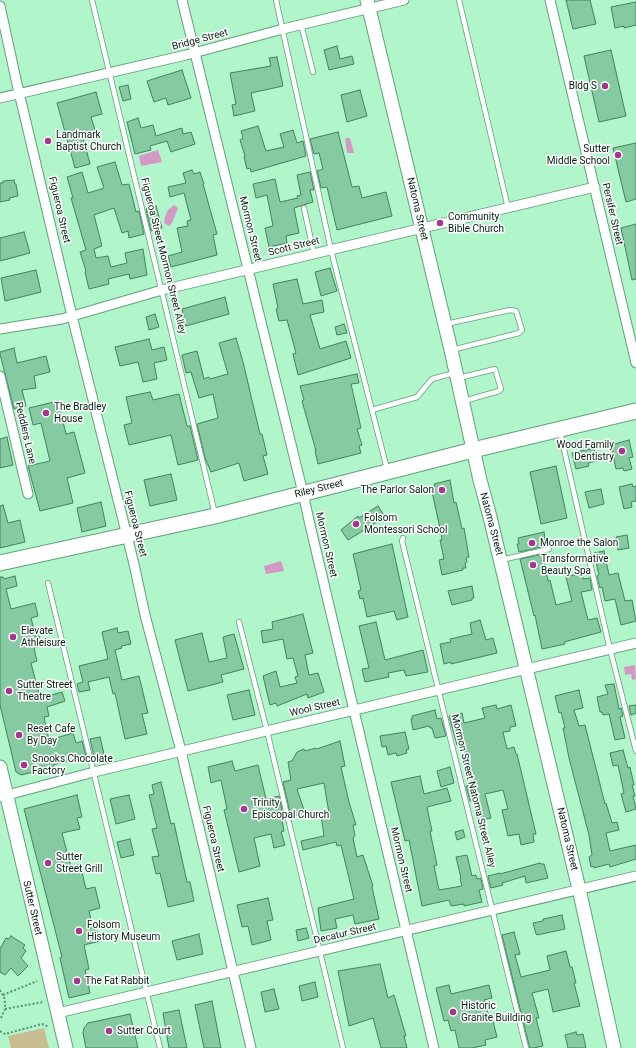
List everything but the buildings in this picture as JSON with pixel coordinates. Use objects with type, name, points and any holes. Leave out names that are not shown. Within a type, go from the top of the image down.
[{"type":"main road","name":"Riley Street","points":[[0,563],[215,516],[388,473],[473,450],[636,411]]},
{"type":"street","name":"Mormon Street","points":[[182,0],[303,493],[311,533],[434,1048]]},
{"type":"street","name":"Bridge Street","points":[[0,98],[109,74],[194,53],[368,4],[404,0]]},
{"type":"street","name":"Persifer Street","points":[[550,0],[635,349],[636,362]]},
{"type":"street","name":"Natoma Street","points":[[368,4],[451,350],[473,450],[501,560],[579,889],[614,1048]]},
{"type":"street","name":"Figueroa Street","points":[[0,6],[72,316],[180,751],[251,1048]]},
{"type":"street","name":"Scott Street","points":[[0,330],[72,316],[162,290],[595,187]]},
{"type":"street","name":"Peddlers Lane","points":[[0,376],[28,494]]},
{"type":"street","name":"Wool Street","points":[[3,796],[180,751],[636,643]]},
{"type":"street","name":"Sutter Street","points":[[0,767],[3,796],[66,1048]]},
{"type":"street","name":"Decatur Street","points":[[58,1013],[636,876]]},
{"type":"lane","name":"Figueroa Street Mormon Street Alley","points":[[92,0],[215,516]]},
{"type":"lane","points":[[276,0],[331,250],[388,473]]},
{"type":"lane","points":[[458,0],[508,208]]},
{"type":"lane","points":[[301,24],[313,72]]},
{"type":"lane","points":[[304,208],[314,254]]},
{"type":"lane","points":[[444,325],[510,310],[516,311],[522,330],[519,333],[451,350]]},
{"type":"lane","points":[[372,410],[417,397],[432,378],[457,376],[494,369],[501,389],[499,392],[463,401]]},
{"type":"lane","points":[[560,430],[610,649],[636,751]]},
{"type":"lane","name":"Mormon Street Natoma Street Alley","points":[[403,538],[402,541],[526,1048]]},
{"type":"lane","points":[[501,560],[549,549]]},
{"type":"lane","points":[[48,583],[160,1048]]},
{"type":"lane","points":[[239,622],[267,731],[343,1048]]},
{"type":"path","points":[[3,995],[38,981]]},
{"type":"path","points":[[0,990],[3,995],[5,1009],[0,1020]]},
{"type":"path","points":[[5,1009],[43,1002]]},
{"type":"path","points":[[0,1031],[5,1034],[42,1024],[49,1027]]},
{"type":"shaded area","points":[[345,138],[350,138],[354,153],[347,153]]},
{"type":"shaded area","points":[[158,150],[162,162],[141,166],[139,156]]},
{"type":"shaded area","points":[[174,205],[178,208],[172,223],[169,226],[164,223],[165,217],[168,210]]},
{"type":"shaded area","points":[[281,561],[284,571],[266,574],[264,566]]},
{"type":"shaded area","points":[[635,665],[636,679],[632,680],[631,674],[625,675],[624,667]]},
{"type":"shaded area","points":[[44,1028],[49,1048],[11,1048],[8,1036]]},
{"type":"place","name":"Bldg S","points":[[605,86]]},
{"type":"place","name":"Landmark Baptist Church","points":[[48,141]]},
{"type":"place","name":"Sutter Middle School","points":[[618,155]]},
{"type":"place","name":"Community Bible Church","points":[[440,223]]},
{"type":"place","name":"The Bradley House","points":[[46,413]]},
{"type":"place","name":"Wood Family Dentistry","points":[[622,451]]},
{"type":"place","name":"The Parlor Salon","points":[[442,490]]},
{"type":"place","name":"Folsom Montessori School","points":[[356,524]]},
{"type":"place","name":"Monroe the Salon","points":[[532,543]]},
{"type":"place","name":"Transformative Beauty Spa","points":[[533,565]]},
{"type":"place","name":"Elevate Athleisure","points":[[13,637]]},
{"type":"place","name":"Sutter Street Theatre","points":[[9,691]]},
{"type":"place","name":"Reset Cafe By Day","points":[[19,735]]},
{"type":"place","name":"Snooks Chocolate Factory","points":[[24,765]]},
{"type":"place","name":"Trinity Episcopal Church","points":[[244,809]]},
{"type":"place","name":"Sutter Street Grill","points":[[48,863]]},
{"type":"place","name":"Folsom History Museum","points":[[79,931]]},
{"type":"place","name":"The Fat Rabbit","points":[[77,981]]},
{"type":"place","name":"Historic Granite Building","points":[[453,1012]]},
{"type":"place","name":"Sutter Court","points":[[109,1031]]}]
